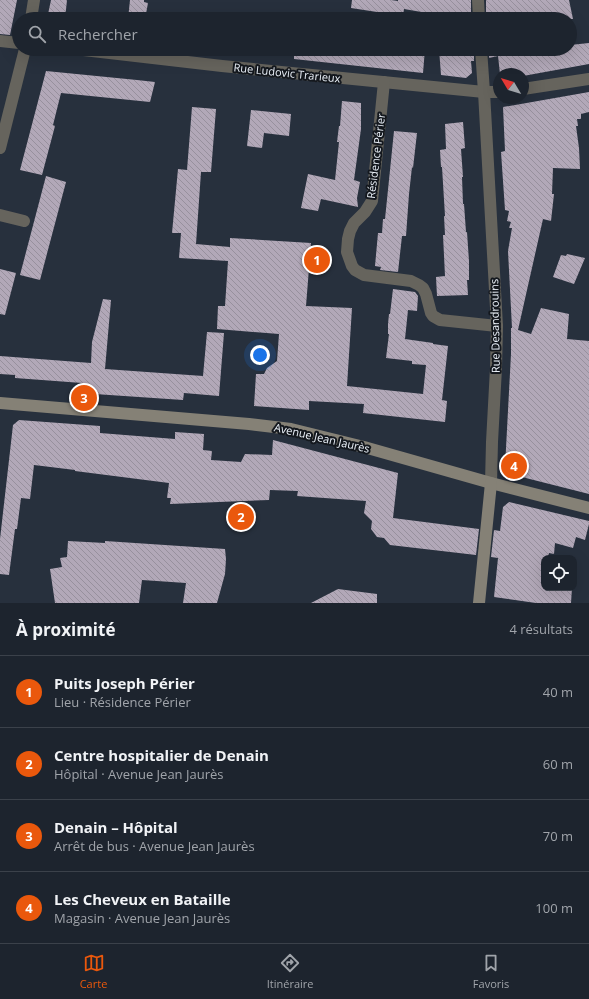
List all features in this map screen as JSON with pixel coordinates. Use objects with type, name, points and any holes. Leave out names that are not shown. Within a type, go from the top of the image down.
[{"type":"street","points":[[32,12],[34,0]]},
{"type":"street","points":[[478,0],[479,12]]},
{"type":"street","points":[[0,41],[12,42]]},
{"type":"street","points":[[0,148],[23,56]]},
{"type":"street","name":"Rue Ludovic Trarieux","points":[[136,56],[222,66],[493,92]]},
{"type":"street","name":"Rue Desandrouins","points":[[480,603],[491,483],[496,368],[496,326],[481,56]]},
{"type":"street","points":[[529,88],[589,79]]},
{"type":"street","name":"Résidence Périer","points":[[384,82],[372,201],[350,230],[347,252],[352,266],[355,270],[364,275],[411,281],[419,285],[423,288],[426,294],[431,313],[440,320],[496,326]]},
{"type":"street","points":[[0,215],[24,221]]},
{"type":"street","name":"Avenue Jean Jaurès","points":[[0,404],[249,424],[279,428],[307,433],[364,447],[491,483],[589,508]]},
{"type":"building","points":[[0,0],[17,0],[15,12],[12,12],[10,35],[0,34]]},
{"type":"building","points":[[51,0],[67,0],[66,12],[48,12]]},
{"type":"building","points":[[130,0],[144,0],[144,2],[148,3],[146,12],[129,12]]},
{"type":"building","points":[[352,0],[471,0],[471,12],[422,12],[404,9],[404,12],[377,12],[351,8]]},
{"type":"building","points":[[486,0],[569,0],[572,12],[486,12]]},
{"type":"building","points":[[589,43],[589,64],[529,75],[529,68],[499,68],[498,56],[577,56],[577,44]]},
{"type":"building","points":[[294,56],[424,56],[423,73],[294,59]]},
{"type":"building","points":[[440,56],[474,56],[474,61],[471,61],[472,73],[466,78],[441,75]]},
{"type":"building","points":[[46,71],[155,82],[150,102],[61,93],[53,125],[55,126],[42,175],[20,170]]},
{"type":"building","points":[[589,92],[589,112],[581,114],[581,119],[577,119],[578,126],[576,126],[580,169],[553,168],[552,194],[554,194],[551,221],[543,219],[518,330],[531,334],[541,308],[569,314],[567,339],[589,341],[589,494],[510,474],[505,467],[512,328],[508,251],[512,228],[509,228],[511,222],[507,221],[509,211],[505,210],[501,152],[505,151],[503,107],[529,104],[529,102]]},
{"type":"building","points":[[342,101],[361,103],[361,129],[354,180],[360,182],[357,198],[358,207],[321,199],[318,211],[301,208],[308,174],[335,180],[339,142],[337,142]]},
{"type":"building","points":[[192,107],[216,109],[211,172],[201,172],[196,244],[230,247],[230,238],[311,243],[306,306],[352,308],[347,386],[423,394],[426,365],[412,364],[412,361],[386,358],[389,334],[389,314],[393,289],[415,292],[418,296],[417,311],[408,310],[405,339],[448,346],[442,400],[447,401],[445,422],[363,413],[364,404],[309,401],[309,410],[254,406],[256,374],[264,374],[267,368],[277,361],[279,334],[217,329],[218,306],[225,306],[228,261],[179,258],[181,233],[172,233],[178,169],[187,170]]},
{"type":"building","points":[[251,110],[291,114],[289,136],[264,133],[262,148],[247,146]]},
{"type":"building","points":[[463,122],[465,148],[461,149],[463,204],[469,261],[469,280],[467,280],[468,295],[437,296],[436,277],[445,276],[443,235],[445,235],[445,216],[440,150],[446,149],[445,124]]},
{"type":"building","points":[[394,131],[417,133],[409,194],[406,236],[402,236],[398,272],[380,270],[381,267],[375,266],[378,233],[382,233],[383,219],[385,219]]},
{"type":"building","points":[[46,176],[66,182],[40,280],[20,275]]},
{"type":"building","points":[[567,254],[585,258],[574,284],[553,277],[561,255],[566,256]]},
{"type":"building","points":[[0,269],[16,273],[5,315],[0,314]]},
{"type":"building","points":[[103,299],[111,300],[105,369],[203,376],[207,332],[224,333],[219,396],[184,393],[183,400],[80,393],[82,383],[15,378],[15,375],[0,374],[0,356],[91,363],[92,342]]},
{"type":"building","points":[[19,420],[100,426],[100,433],[175,439],[175,432],[204,434],[203,450],[212,451],[211,460],[241,462],[245,454],[272,455],[273,440],[398,473],[393,518],[479,529],[476,555],[390,545],[384,538],[377,537],[371,529],[372,521],[364,513],[366,501],[297,496],[298,491],[270,490],[269,500],[170,504],[171,498],[167,498],[169,483],[34,465],[30,499],[21,498],[9,575],[0,574],[0,539],[13,425]]},
{"type":"building","points":[[509,502],[589,521],[585,540],[576,537],[573,548],[555,543],[554,554],[549,553],[549,555],[541,555],[541,591],[572,591],[571,603],[536,603],[494,597],[498,558],[491,557],[494,530],[500,531],[503,507]]},
{"type":"building","points":[[68,541],[105,543],[105,541],[225,549],[225,574],[217,603],[183,603],[186,583],[142,580],[139,603],[55,603],[50,569],[62,567],[60,558],[67,557]]},
{"type":"building","points":[[338,589],[377,594],[377,603],[311,603]]},
{"type":"place","name":"Puits Joseph Périer","points":[[317,260]]},
{"type":"place","name":"Denain – Hôpital","points":[[84,398]]},
{"type":"place","name":"Les Cheveux en Bataille","points":[[514,466]]},
{"type":"place","name":"Centre hospitalier de Denain","points":[[241,517]]}]
